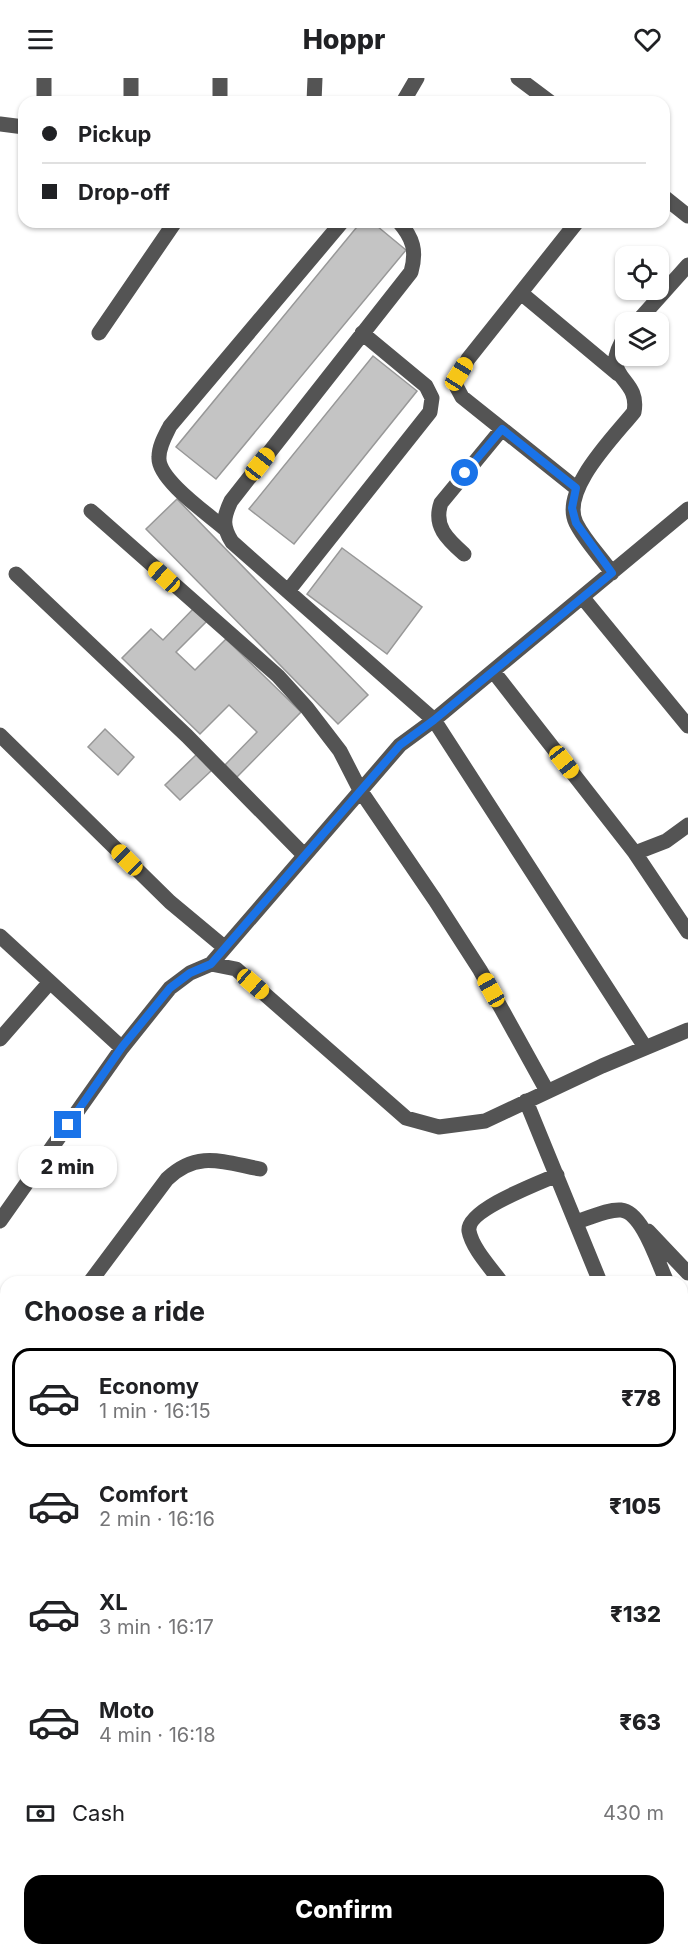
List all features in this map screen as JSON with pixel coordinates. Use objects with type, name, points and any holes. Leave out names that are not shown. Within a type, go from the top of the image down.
[{"type":"street","points":[[44,78],[44,96]]},
{"type":"street","points":[[131,78],[131,96]]},
{"type":"street","points":[[220,78],[220,96]]},
{"type":"street","points":[[314,96],[315,78]]},
{"type":"street","points":[[406,96],[417,78]]},
{"type":"street","points":[[518,78],[542,96]]},
{"type":"street","points":[[0,124],[18,126]]},
{"type":"street","points":[[670,201],[688,216]]},
{"type":"street","points":[[99,333],[171,228]]},
{"type":"street","points":[[337,228],[170,426],[158,459],[163,475],[224,528],[232,542],[434,720],[645,1047]]},
{"type":"street","points":[[224,528],[224,517],[231,501],[411,272],[415,259],[414,244],[403,228]]},
{"type":"street","points":[[572,228],[468,359],[455,384],[462,397],[576,488]]},
{"type":"street","points":[[646,312],[688,265]]},
{"type":"street","points":[[521,292],[618,374],[633,390],[636,401],[634,412],[576,488],[572,508],[576,523],[612,573]]},
{"type":"street","points":[[288,591],[430,412],[432,398],[426,386],[362,333]]},
{"type":"street","points":[[615,366],[618,374]]},
{"type":"street","points":[[464,554],[445,537],[437,513],[441,503],[502,429]]},
{"type":"street","points":[[0,1221],[122,1047],[170,988],[190,973],[211,964],[400,745],[434,720],[583,598],[688,509]]},
{"type":"street","points":[[91,511],[278,676],[340,751],[360,790],[480,970],[547,1091]]},
{"type":"street","points":[[16,574],[187,736],[303,855]]},
{"type":"street","points":[[583,598],[688,726]]},
{"type":"street","points":[[493,671],[635,853],[687,927]]},
{"type":"street","points":[[0,735],[163,895],[224,947]]},
{"type":"street","points":[[635,853],[666,841],[688,825]]},
{"type":"street","points":[[0,936],[122,1047]]},
{"type":"street","points":[[211,964],[236,969],[406,1118],[439,1127],[485,1121],[645,1047],[688,1030]]},
{"type":"street","points":[[0,1039],[50,981]]},
{"type":"street","points":[[526,1101],[598,1276]]},
{"type":"street","points":[[94,1276],[167,1179],[179,1167],[195,1160],[211,1159],[260,1169]]},
{"type":"street","points":[[497,1276],[471,1236],[469,1227],[473,1218],[484,1209],[556,1175]]},
{"type":"street","points":[[576,1222],[619,1210],[630,1212],[688,1273]]},
{"type":"street","points":[[640,1222],[664,1276]]},
{"type":"building","points":[[356,228],[379,228],[406,250],[216,479],[176,447]]},
{"type":"building","points":[[373,356],[417,391],[294,544],[249,509]]},
{"type":"building","points":[[177,499],[368,695],[338,724],[146,529]]},
{"type":"building","points":[[342,548],[422,607],[387,654],[307,594]]},
{"type":"building","points":[[194,608],[207,621],[176,652],[195,670],[226,639],[301,712],[237,777],[225,765],[257,732],[229,705],[200,734],[122,658],[151,629],[163,640]]},
{"type":"building","points":[[105,729],[134,757],[118,775],[88,747]]},
{"type":"building","points":[[197,754],[212,770],[180,800],[165,785]]},
{"type":"route","points":[[68,1125],[122,1047],[170,988],[190,973],[211,964],[400,745],[434,720],[612,573],[576,523],[572,508],[576,488],[502,429],[465,473]]}]
